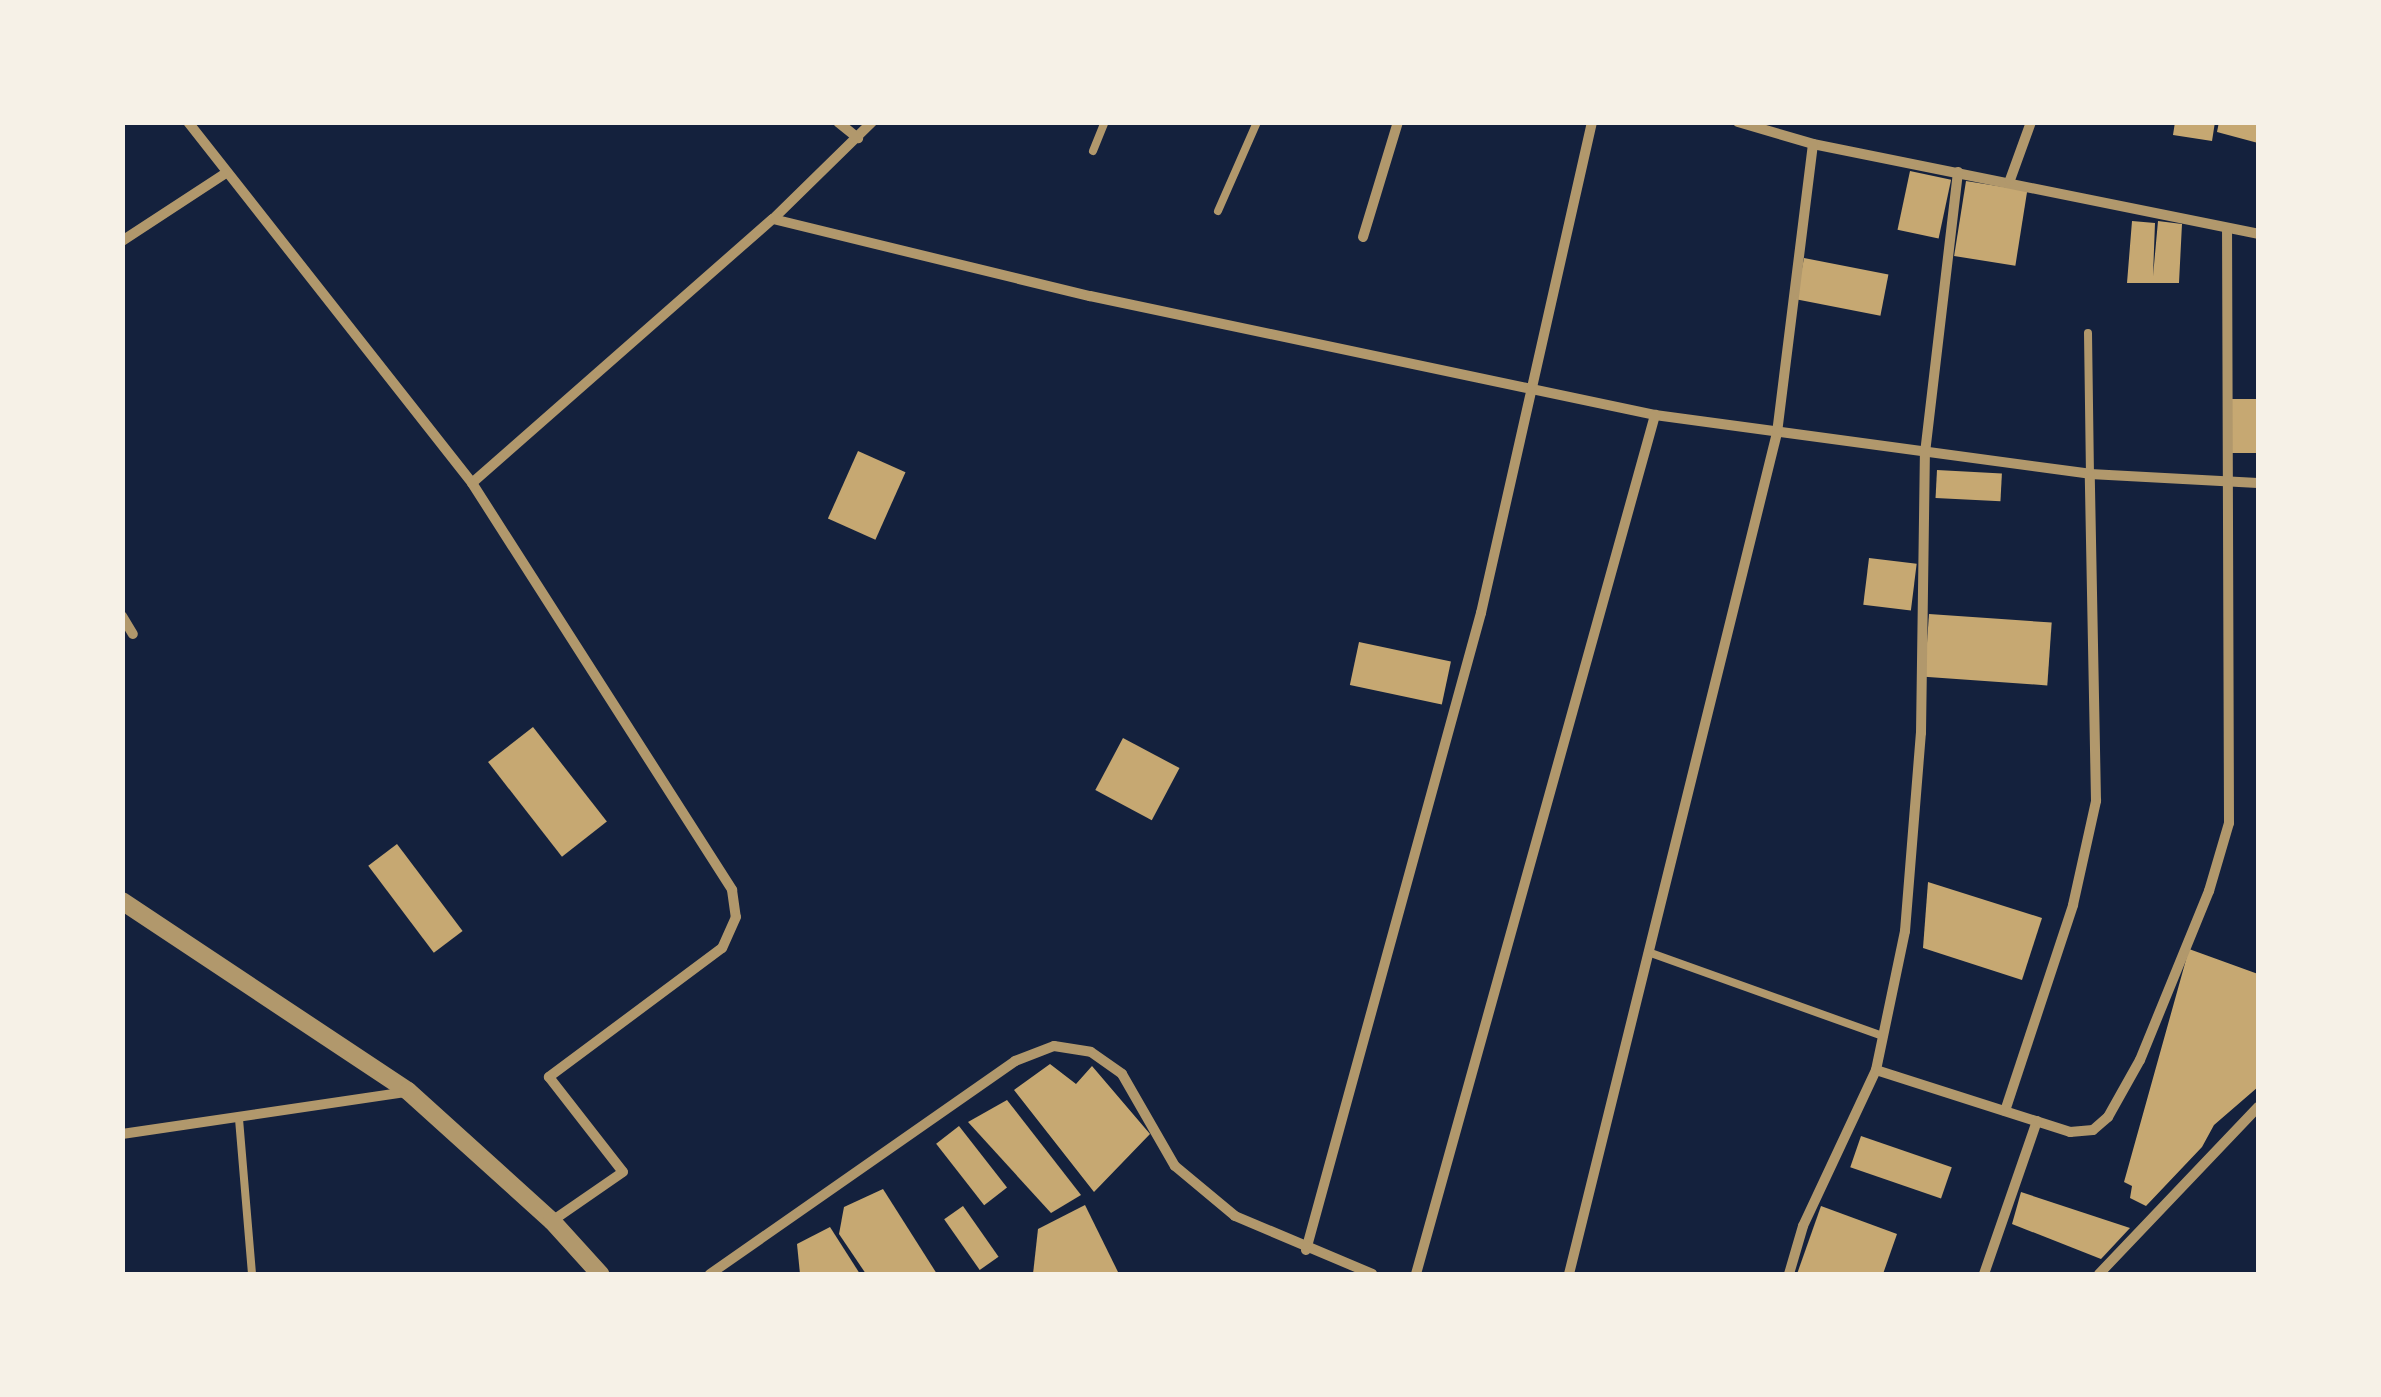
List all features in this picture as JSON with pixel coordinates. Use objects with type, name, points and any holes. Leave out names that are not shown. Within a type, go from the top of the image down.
[{"type":"street","points":[[188,122],[472,484],[732,890],[736,917],[722,948],[549,1076],[623,1172],[552,1221]]},
{"type":"street","points":[[838,122],[858,138]]},
{"type":"street","points":[[472,484],[773,219],[872,122]]},
{"type":"street","points":[[1363,237],[1398,122]]},
{"type":"street","points":[[1306,1250],[1449,740],[1526,392],[1592,122]]},
{"type":"street","points":[[1738,122],[1813,144],[2010,180],[2258,234]]},
{"type":"street","points":[[2010,180],[2031,122]]},
{"type":"street","points":[[1569,1274],[1776,433],[1813,144]]},
{"type":"street","points":[[122,242],[226,172]]},
{"type":"street","points":[[1789,1274],[1803,1226],[1876,1070],[1905,931],[1920,733],[1924,453],[1958,172]]},
{"type":"street","points":[[773,219],[1526,392],[1655,415],[2090,474],[2230,485],[2258,483]]},
{"type":"street","points":[[1876,1070],[2070,1132],[2093,1130],[2108,1118],[2140,1060],[2210,891],[2229,823],[2232,758],[2227,228]]},
{"type":"street","points":[[1416,1274],[1655,415]]},
{"type":"street","points":[[2006,1111],[2073,905],[2096,801],[2090,474]]},
{"type":"street","points":[[122,616],[134,634]]},
{"type":"street","points":[[122,901],[408,1091],[552,1221],[600,1274]]},
{"type":"street","points":[[710,1274],[1016,1061],[1054,1046],[1092,1052],[1122,1074],[1175,1166],[1235,1216],[1306,1250],[1372,1274]]},
{"type":"street","points":[[122,1134],[408,1091]]},
{"type":"street","points":[[2100,1274],[2258,1107]]},
{"type":"street","points":[[1984,1274],[2037,1121]]},
{"type":"lane","points":[[1093,151],[1105,122]]},
{"type":"lane","points":[[1218,211],[1257,122]]},
{"type":"lane","points":[[2088,333],[2090,474]]},
{"type":"lane","points":[[1647,952],[1884,1036]]},
{"type":"lane","points":[[239,1119],[252,1274]]},
{"type":"building","points":[[2175,122],[2215,122],[2212,141],[2173,135]]},
{"type":"building","points":[[2219,122],[2258,122],[2258,143],[2217,132]]},
{"type":"building","points":[[1910,171],[1951,180],[1939,238],[1898,230]]},
{"type":"building","points":[[1966,181],[2027,191],[2015,266],[1954,256]]},
{"type":"building","points":[[2132,221],[2155,223],[2153,276],[2158,221],[2182,224],[2179,283],[2127,283]]},
{"type":"building","points":[[1804,258],[1888,274],[1880,316],[1796,299]]},
{"type":"building","points":[[2231,399],[2258,399],[2258,453],[2231,453]]},
{"type":"building","points":[[858,451],[906,472],[875,540],[828,519]]},
{"type":"building","points":[[1937,470],[2002,473],[2000,501],[1936,498]]},
{"type":"building","points":[[1869,558],[1917,564],[1911,610],[1863,605]]},
{"type":"building","points":[[1929,614],[2052,623],[2047,685],[1925,677]]},
{"type":"building","points":[[1359,642],[1451,662],[1442,705],[1350,685]]},
{"type":"building","points":[[533,727],[607,822],[562,857],[488,762]]},
{"type":"building","points":[[1123,738],[1180,768],[1152,820],[1095,790]]},
{"type":"building","points":[[397,844],[463,931],[434,953],[368,866]]},
{"type":"building","points":[[1928,882],[2042,918],[2022,980],[1923,948]]},
{"type":"building","points":[[2189,949],[2258,974],[2258,1087],[2214,1125],[2202,1147],[2146,1206],[2130,1198],[2132,1186],[2124,1182]]},
{"type":"building","points":[[1050,1064],[1076,1084],[1092,1066],[1150,1134],[1094,1192],[1014,1090]]},
{"type":"building","points":[[1007,1100],[1081,1195],[1051,1213],[968,1122]]},
{"type":"building","points":[[959,1126],[1007,1187],[984,1205],[936,1144]]},
{"type":"building","points":[[1861,1136],[1952,1167],[1941,1198],[1850,1167]]},
{"type":"building","points":[[883,1189],[937,1274],[866,1274],[839,1234],[844,1207]]},
{"type":"building","points":[[2021,1192],[2130,1228],[2101,1259],[2012,1224]]},
{"type":"building","points":[[1085,1205],[1119,1274],[1033,1274],[1038,1229]]},
{"type":"building","points":[[963,1206],[999,1257],[980,1270],[944,1219]]},
{"type":"building","points":[[1821,1206],[1897,1234],[1883,1274],[1797,1274]]},
{"type":"building","points":[[830,1227],[860,1274],[800,1274],[797,1244]]}]
